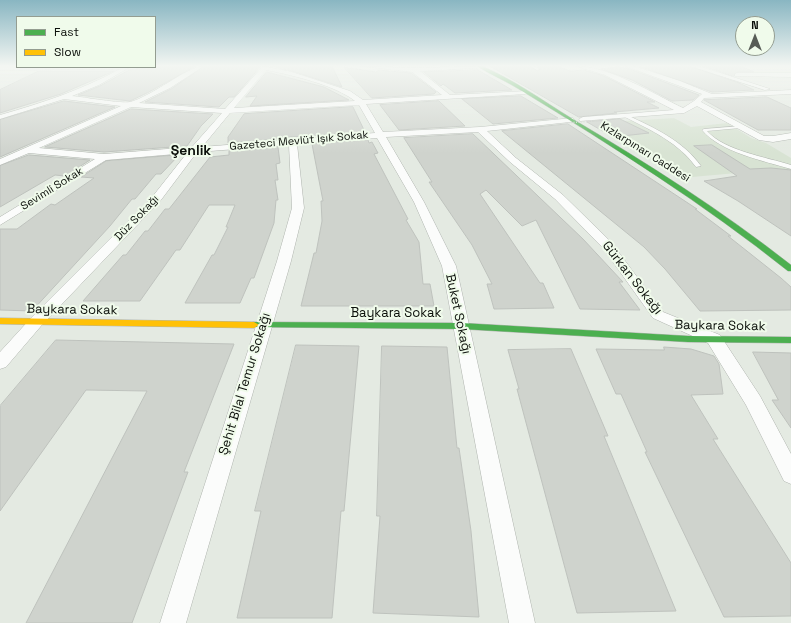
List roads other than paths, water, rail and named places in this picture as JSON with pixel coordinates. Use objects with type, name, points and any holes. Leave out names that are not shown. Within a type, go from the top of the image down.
[{"type":"main road","name":"Kızlarpınarı Caddesi","points":[[529,95],[568,122],[677,185],[766,247],[791,269]]},
{"type":"main road","name":"Kızlarpınarı Caddesi","points":[[541,95],[587,120],[728,209]]},
{"type":"main road","name":"Baykara Sokak","points":[[0,321],[461,326],[714,339],[791,340]]},
{"type":"street","points":[[0,117],[66,95]]},
{"type":"street","points":[[0,162],[151,95]]},
{"type":"street","name":"Düz Sokağı","points":[[0,363],[36,322],[157,198],[194,150],[241,95]]},
{"type":"street","name":"Buket Sokağı","points":[[352,95],[361,102],[419,202],[449,266],[522,623]]},
{"type":"street","points":[[61,97],[130,105],[227,111],[478,95]]},
{"type":"street","points":[[651,95],[684,111]]},
{"type":"street","points":[[587,120],[684,111],[697,103],[702,96],[727,95]]},
{"type":"street","points":[[781,95],[791,101]]},
{"type":"street","points":[[697,103],[740,127],[766,139],[791,136]]},
{"type":"street","name":"Gazeteci Mevlüt Işık Sokak","points":[[28,150],[104,157],[379,135],[568,122]]},
{"type":"street","name":"Gürkan Sokağı","points":[[480,129],[513,160],[559,198],[607,245],[658,315],[714,339]]},
{"type":"street","name":"Şehit Bilal Temur Sokağı","points":[[173,623],[262,325],[284,261],[298,208],[293,142]]},
{"type":"street","name":"Sevimli Sokak","points":[[0,222],[104,157]]},
{"type":"street","points":[[714,339],[753,401],[791,474]]},
{"type":"lane","points":[[626,116],[678,144],[693,157],[698,166]]},
{"type":"lane","points":[[740,127],[704,130],[717,140],[738,151],[791,167]]},
{"type":"district","name":"Şenlik","points":[[191,151]]}]
